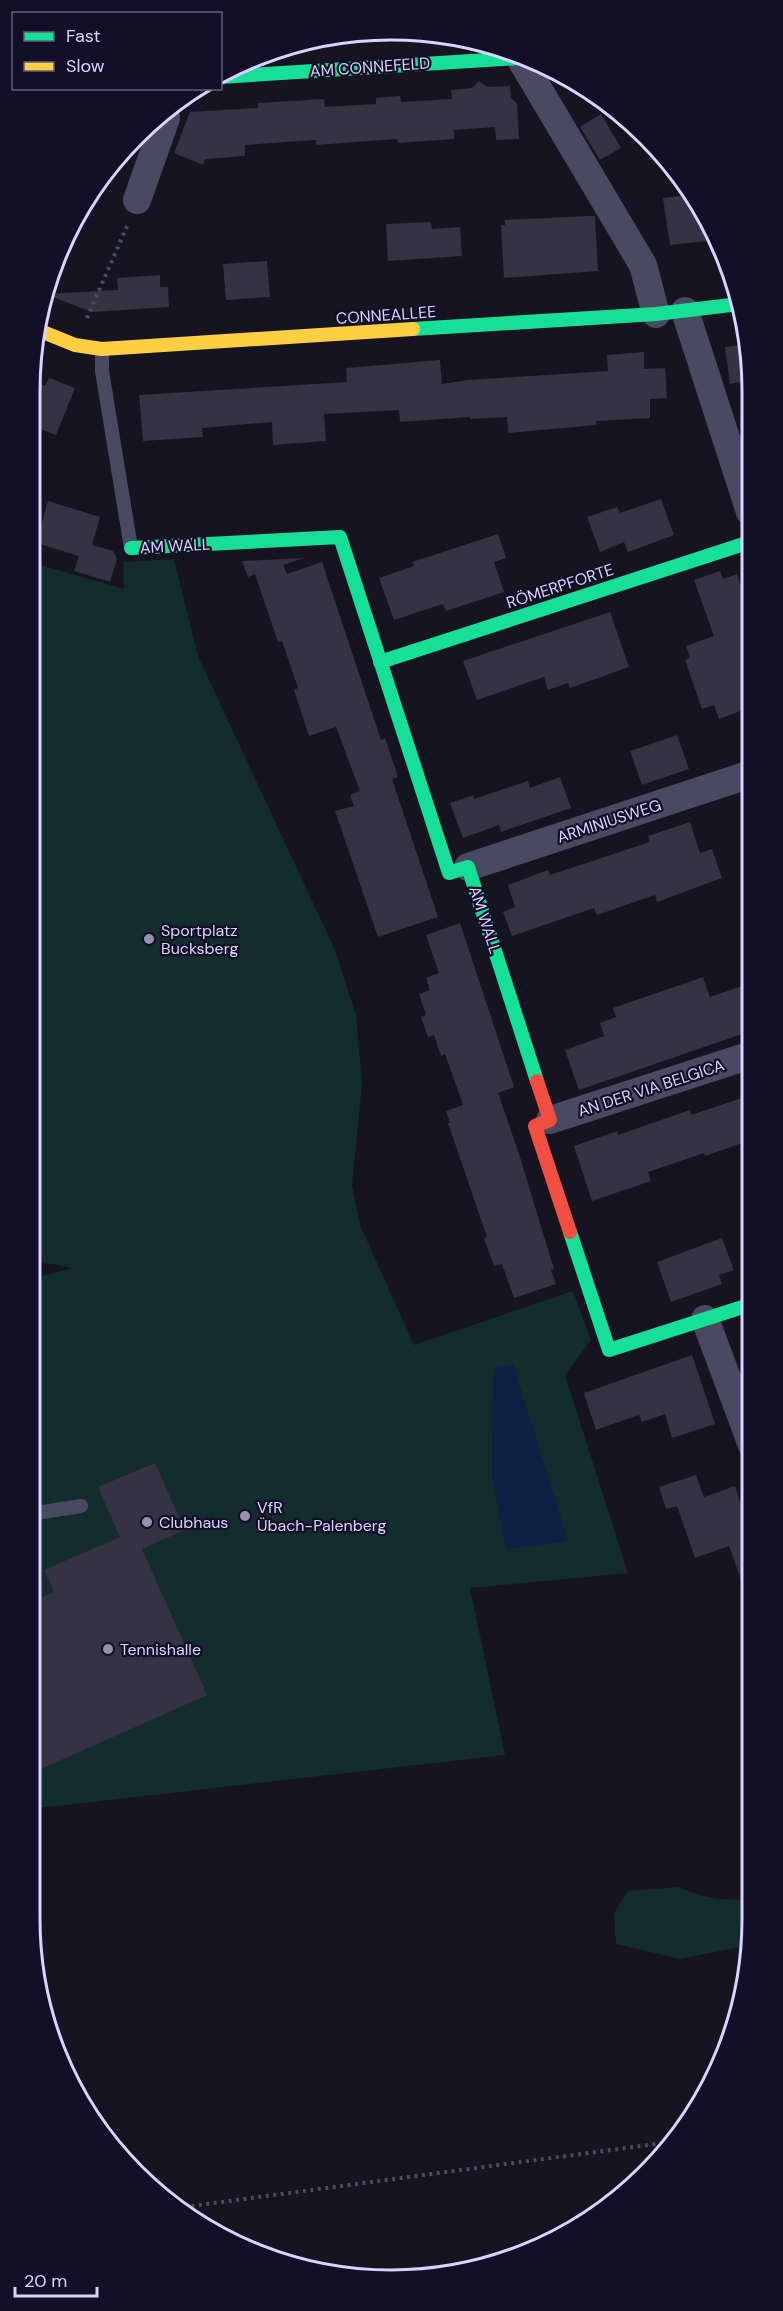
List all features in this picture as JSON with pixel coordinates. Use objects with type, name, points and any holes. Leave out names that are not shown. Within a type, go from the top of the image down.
[{"type":"street","name":"AM CONNEFELD","points":[[241,75],[504,59]]},
{"type":"street","name":"AM CONNEFELD","points":[[525,67],[643,266],[656,314]]},
{"type":"street","points":[[138,200],[164,125]]},
{"type":"street","name":"CONNEALLEE","points":[[46,333],[75,345],[102,349],[656,314],[732,305]]},
{"type":"street","points":[[685,311],[742,487]]},
{"type":"street","name":"AM WALL","points":[[131,548],[340,537],[449,873],[468,867],[550,1120]]},
{"type":"street","name":"RÖMERPFORTE","points":[[380,662],[742,545]]},
{"type":"street","name":"ARMINIUSWEG","points":[[468,867],[742,777]]},
{"type":"street","name":"AN DER VIA BELGICA","points":[[550,1120],[742,1058]]},
{"type":"street","points":[[550,1120],[535,1126],[609,1350],[742,1307]]},
{"type":"street","points":[[705,1319],[742,1418]]},
{"type":"lane","points":[[102,349],[102,370],[131,548]]},
{"type":"lane","points":[[40,1512],[81,1506]]},
{"type":"path","points":[[75,345],[104,283],[138,200]]},
{"type":"path","points":[[191,2207],[661,2143]]},
{"type":"green space","points":[[174,559],[198,656],[335,950],[356,1015],[362,1082],[352,1186],[360,1225],[414,1345],[573,1291],[591,1340],[565,1375],[628,1573],[470,1588],[505,1755],[40,1808],[40,1276],[73,1268],[40,1262],[40,565],[124,589],[123,562]]},
{"type":"green space","points":[[678,1887],[714,1898],[742,1899],[741,1947],[680,1959],[616,1944],[614,1913],[628,1891]]},
{"type":"water","points":[[513,1364],[568,1541],[506,1549],[492,1477],[493,1369]]},
{"type":"building","points":[[479,81],[488,87],[510,86],[511,98],[517,103],[519,139],[496,140],[495,127],[454,130],[454,139],[398,143],[397,139],[316,145],[316,140],[245,145],[245,156],[205,159],[203,165],[174,153],[190,112],[258,108],[258,103],[324,99],[325,107],[376,104],[376,98],[400,96],[401,102],[452,99],[451,90],[472,88]]},
{"type":"building","points":[[601,114],[621,148],[600,160],[580,127]]},
{"type":"building","points":[[683,196],[708,241],[670,245],[663,198]]},
{"type":"building","points":[[595,216],[598,271],[504,278],[501,225],[505,225],[505,220]]},
{"type":"building","points":[[431,222],[432,229],[460,227],[462,256],[388,261],[386,224]]},
{"type":"building","points":[[267,261],[270,297],[226,300],[223,264]]},
{"type":"building","points":[[160,275],[160,287],[168,287],[169,307],[92,312],[53,297],[54,293],[118,290],[117,278]]},
{"type":"building","points":[[739,345],[742,382],[730,384],[725,347]]},
{"type":"building","points":[[644,352],[644,369],[665,368],[667,398],[650,399],[650,418],[596,421],[596,425],[508,433],[507,417],[400,422],[399,410],[324,414],[326,441],[273,445],[272,422],[202,428],[203,437],[143,441],[139,395],[347,382],[346,368],[440,360],[442,384],[468,380],[608,371],[607,355]]},
{"type":"building","points":[[49,378],[75,388],[56,435],[40,429],[40,384],[45,386]]},
{"type":"building","points":[[661,499],[674,535],[628,552],[624,542],[600,552],[587,517],[617,507],[620,513]]},
{"type":"building","points":[[48,501],[100,517],[92,545],[113,551],[117,559],[110,582],[74,571],[79,556],[40,544],[40,529]]},
{"type":"building","points":[[498,534],[506,558],[494,562],[504,592],[446,611],[443,604],[394,620],[379,578],[414,566],[412,562]]},
{"type":"building","points":[[304,558],[283,565],[287,574],[322,562],[381,740],[385,738],[398,777],[392,779],[438,917],[378,937],[335,811],[354,806],[350,795],[360,791],[336,727],[309,736],[294,690],[298,688],[282,641],[278,642],[255,574],[248,577],[242,561]]},
{"type":"building","points":[[720,571],[723,579],[737,574],[742,589],[742,710],[719,719],[714,705],[702,709],[685,660],[690,658],[686,646],[714,636],[694,580]]},
{"type":"building","points":[[610,612],[629,667],[570,688],[568,683],[548,690],[544,677],[477,700],[463,661]]},
{"type":"building","points":[[677,735],[689,769],[642,785],[630,751]]},
{"type":"building","points":[[560,777],[571,808],[501,832],[499,825],[463,838],[450,803],[473,795],[474,799],[528,781],[530,788]]},
{"type":"building","points":[[690,822],[700,853],[712,849],[722,878],[657,902],[655,895],[597,915],[594,908],[512,936],[503,912],[515,907],[508,885],[548,870],[550,875],[650,842],[648,836]]},
{"type":"building","points":[[460,923],[514,1087],[498,1093],[554,1269],[551,1270],[556,1284],[514,1298],[502,1264],[494,1266],[484,1238],[487,1237],[448,1123],[450,1123],[446,1111],[463,1105],[445,1054],[441,1056],[434,1035],[428,1037],[421,1017],[426,1015],[419,994],[430,990],[426,978],[439,973],[426,935]]},
{"type":"building","points":[[703,977],[710,997],[742,986],[742,1034],[579,1090],[565,1050],[604,1036],[600,1023],[616,1017],[613,1008]]},
{"type":"building","points":[[742,1098],[742,1143],[648,1172],[651,1181],[592,1201],[574,1146],[617,1131],[618,1135],[690,1110],[691,1115]]},
{"type":"building","points":[[722,1238],[734,1270],[719,1275],[722,1284],[671,1302],[657,1262]]},
{"type":"building","points":[[692,1355],[715,1424],[672,1438],[665,1414],[642,1422],[639,1415],[596,1430],[584,1393]]},
{"type":"building","name":"Tennishalle","points":[[155,1463],[185,1530],[142,1549],[207,1695],[40,1770],[40,1598],[54,1592],[44,1570],[120,1537],[98,1487]]},
{"type":"building","points":[[696,1475],[704,1497],[735,1486],[742,1507],[742,1582],[729,1546],[695,1558],[677,1506],[666,1509],[659,1487]]},
{"type":"traffic: fast","points":[[238,76],[504,59]]},
{"type":"traffic: fast","points":[[413,329],[656,314],[732,305]]},
{"type":"traffic: fast","points":[[131,548],[340,537],[449,873],[468,867],[537,1081]]},
{"type":"traffic: fast","points":[[380,662],[742,545]]},
{"type":"traffic: fast","points":[[570,1232],[609,1350],[742,1307]]},
{"type":"traffic: slow","points":[[46,333],[75,345],[102,349],[413,329]]},
{"type":"traffic: jam","points":[[537,1081],[550,1120],[535,1126],[570,1232]]},
{"type":"place","name":"Sportplatz Bucksberg","points":[[149,939]]},
{"type":"place","name":"VfR Übach-Palenberg","points":[[245,1516]]},
{"type":"place","name":"Clubhaus","points":[[147,1522]]},
{"type":"place","name":"Tennishalle","points":[[108,1649]]}]
